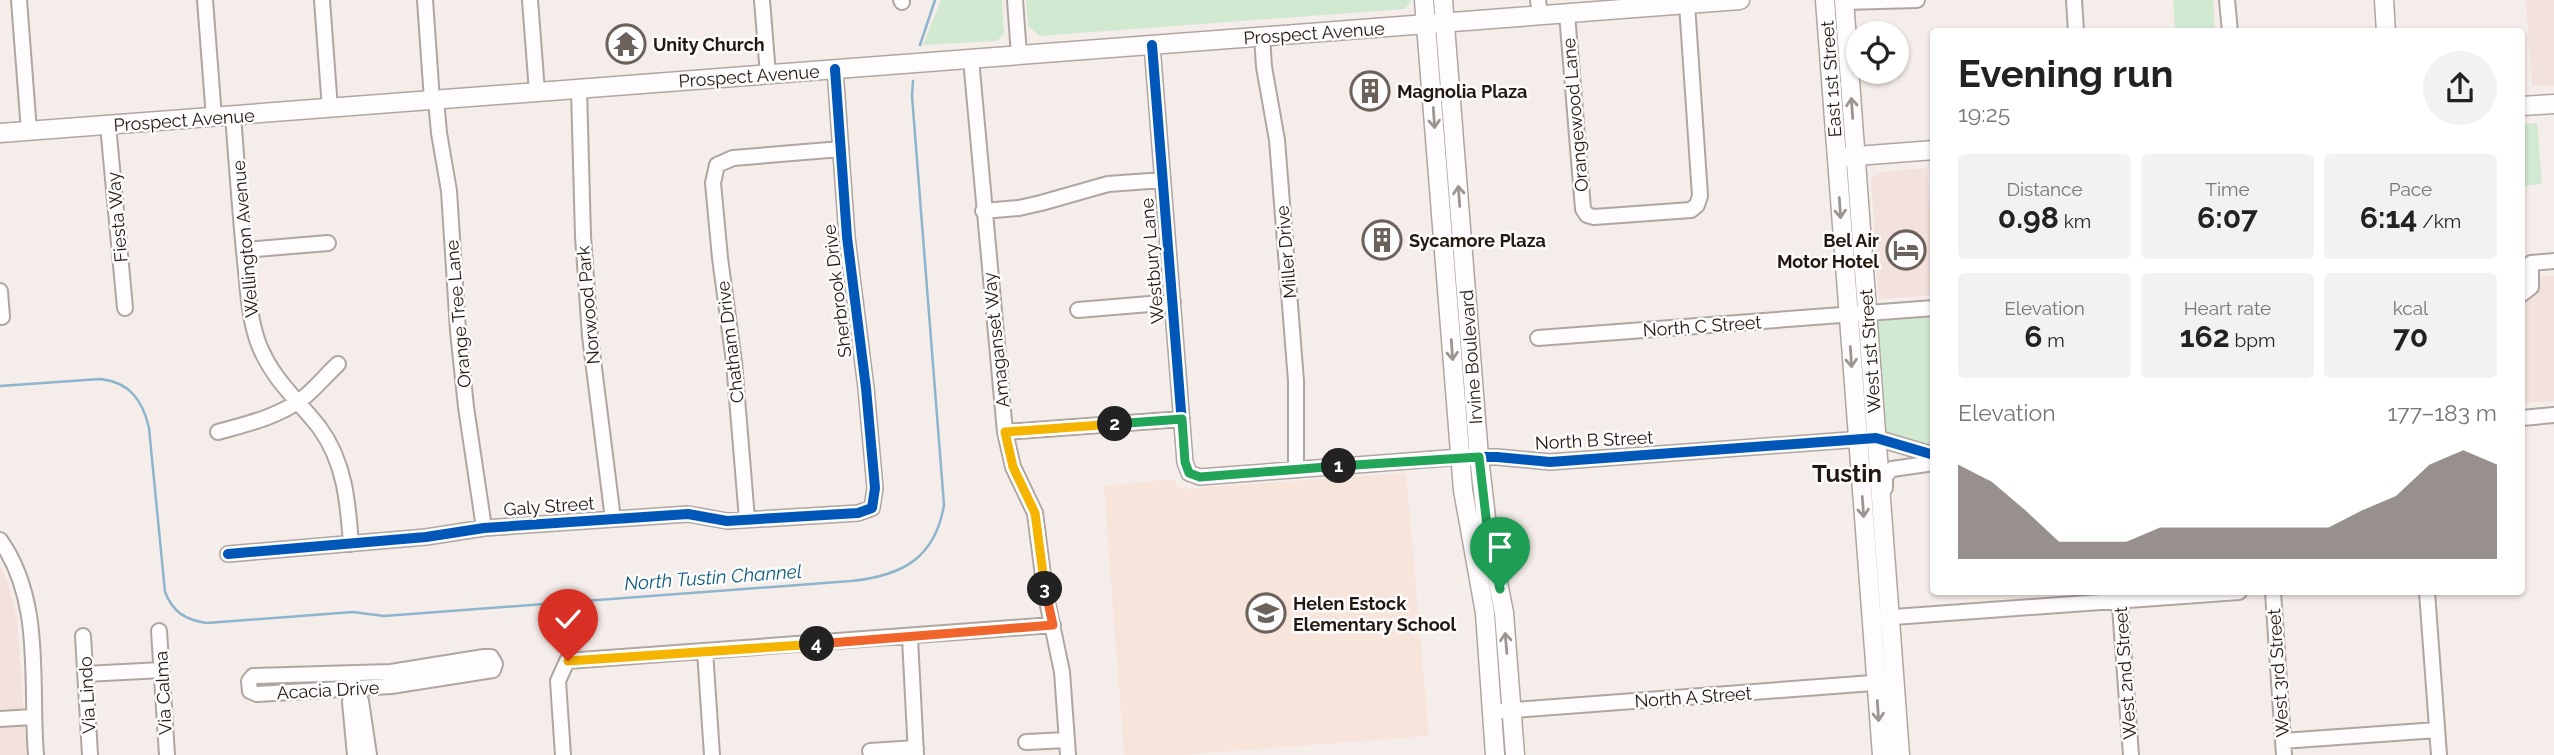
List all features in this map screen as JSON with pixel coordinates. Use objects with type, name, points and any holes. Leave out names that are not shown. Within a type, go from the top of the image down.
[{"type":"main road","name":"Irvine Boulevard","points":[[1424,0],[1460,457],[1466,513],[1485,613],[1495,755]]},
{"type":"main road","name":"Irvine Boulevard","points":[[1443,0],[1479,457],[1487,526],[1504,613],[1515,755]]},
{"type":"main road","name":"Prospect Avenue","points":[[0,133],[1262,36],[1427,26],[1539,8],[1566,14],[1655,4],[1740,0]]},
{"type":"main road","points":[[2384,0],[2386,28]]},
{"type":"main road","name":"East 1st Street","points":[[1835,1],[1855,156]]},
{"type":"main road","name":"East 1st Street","points":[[1835,1],[1837,157]]},
{"type":"main road","points":[[2525,106],[2554,104]]},
{"type":"main road","points":[[1837,157],[1930,150]]},
{"type":"main road","name":"West 1st Street","points":[[1855,156],[1882,524],[1880,618]]},
{"type":"main road","name":"West 1st Street","points":[[1837,157],[1858,439],[1885,682],[1882,755]]},
{"type":"main road","points":[[1447,290],[1466,289]]},
{"type":"main road","name":"West 1st Street","points":[[1885,682],[1900,755]]},
{"type":"street","points":[[19,0],[29,131]]},
{"type":"street","points":[[205,0],[214,118]]},
{"type":"street","points":[[322,0],[330,109]]},
{"type":"street","name":"Orange Tree Lane","points":[[425,0],[434,100],[449,191],[462,369],[484,528]]},
{"type":"street","points":[[530,0],[537,92]]},
{"type":"street","points":[[762,0],[768,75]]},
{"type":"street","points":[[1015,0],[1019,55]]},
{"type":"street","points":[[1835,1],[1917,0]]},
{"type":"street","points":[[2074,0],[2076,28]]},
{"type":"street","points":[[2227,0],[2230,28]]},
{"type":"street","name":"Orangewood Lane","points":[[1566,14],[1583,209],[1587,215],[1594,217],[1691,210],[1697,205],[1700,196],[1687,4]]},
{"type":"street","name":"Miller Drive","points":[[1262,36],[1264,67],[1277,140],[1295,367],[1296,469]]},
{"type":"street","name":"Westbury Lane","points":[[1152,45],[1185,462],[1189,473]]},
{"type":"street","name":"Amaganset Way","points":[[971,59],[1005,432],[1013,467],[1035,513],[1045,591],[1062,672],[1068,748],[1026,742]]},
{"type":"street","name":"Sherbrook Drive","points":[[835,69],[847,237],[874,475],[872,508]]},
{"type":"street","name":"Norwood Park","points":[[579,89],[583,236],[590,337],[613,519]]},
{"type":"street","name":"Wellington Avenue","points":[[233,116],[251,315],[259,346],[278,380],[320,429],[339,464],[348,500],[351,544]]},
{"type":"street","name":"Fiesta Way","points":[[108,125],[125,309]]},
{"type":"street","name":"Chatham Drive","points":[[747,519],[734,362],[713,183],[717,165],[733,158],[841,149]]},
{"type":"street","points":[[983,211],[1041,204],[1100,185],[1163,180]]},
{"type":"street","points":[[244,250],[328,243]]},
{"type":"street","points":[[2525,292],[2531,287],[2531,263],[2554,261]]},
{"type":"street","points":[[0,292],[2,317]]},
{"type":"street","points":[[1078,310],[1173,302]]},
{"type":"street","name":"North C Street","points":[[1538,338],[1930,309]]},
{"type":"street","points":[[218,432],[260,420],[297,402],[338,364]]},
{"type":"street","points":[[2525,418],[2554,415]]},
{"type":"street","points":[[1005,432],[1182,419]]},
{"type":"street","name":"North B Street","points":[[1189,473],[1200,477],[1460,457],[1550,462],[1876,438],[1930,454]]},
{"type":"street","points":[[1882,524],[1887,514],[1885,475],[1892,469],[1930,464]]},
{"type":"street","name":"Galy Street","points":[[228,554],[426,537],[484,528],[688,514],[727,521],[859,513],[872,508]]},
{"type":"street","points":[[0,540],[15,566],[28,605],[36,755]]},
{"type":"street","points":[[1880,618],[2149,595]]},
{"type":"street","name":"West 3rd Street","points":[[2273,595],[2284,748]]},
{"type":"street","points":[[2427,595],[2439,755]]},
{"type":"street","name":"West 2nd Street","points":[[2119,596],[2131,755]]},
{"type":"street","points":[[563,755],[558,681],[568,661],[910,638],[1053,625]]},
{"type":"street","name":"Via Calma","points":[[159,631],[167,755]]},
{"type":"street","name":"Via Lindo","points":[[83,636],[90,755]]},
{"type":"street","points":[[870,751],[916,751],[910,638]]},
{"type":"street","points":[[705,651],[712,755]]},
{"type":"street","name":"Acacia Drive","points":[[353,681],[311,675],[253,676],[249,681],[250,691],[257,694],[311,691],[353,681],[391,672],[484,657],[491,657],[495,664],[493,670],[484,673],[391,686],[353,681]]},
{"type":"street","points":[[85,674],[162,670]]},
{"type":"street","points":[[311,675],[311,691]]},
{"type":"street","points":[[353,681],[350,702],[355,755]]},
{"type":"street","points":[[353,681],[361,701],[369,755]]},
{"type":"street","name":"North A Street","points":[[1491,712],[1885,682]]},
{"type":"street","points":[[0,719],[33,717]]},
{"type":"street","points":[[2284,748],[2437,730]]},
{"type":"shaded area","points":[[2526,0],[2554,0],[2554,85],[2532,86]]},
{"type":"shaded area","points":[[1927,168],[1930,295],[1879,299],[1871,178],[1883,172]]},
{"type":"shaded area","points":[[2554,276],[2554,401],[2525,403],[2525,279]]},
{"type":"shaded area","name":"Helen Estock Elementary School","points":[[1406,473],[1429,736],[1179,755],[1124,755],[1104,486],[1174,479],[1181,489]]},
{"type":"shaded area","points":[[0,566],[7,580],[17,618],[27,755],[0,755]]},
{"type":"green space","points":[[941,0],[1002,0],[1004,33],[997,41],[923,45]]},
{"type":"green space","points":[[1026,0],[1412,0],[1405,9],[1040,36],[1028,26]]},
{"type":"green space","points":[[2173,0],[2213,0],[2215,28],[2175,28]]},
{"type":"green space","points":[[2537,123],[2542,184],[2525,186],[2525,124]]},
{"type":"green space","points":[[1930,317],[1930,447],[1885,435],[1878,321]]},
{"type":"waterway","name":"North Tustin Channel","points":[[920,45],[935,0]]},
{"type":"waterway","name":"North Tustin Channel","points":[[0,386],[100,379],[119,384],[134,394],[143,409],[149,428],[165,592],[176,610],[199,622],[353,612],[384,616],[851,581],[885,575],[900,569],[924,551],[933,539],[944,505],[913,81]]},
{"type":"cycle path","points":[[1152,45],[1185,462],[1189,473],[1200,477],[1460,457],[1550,462],[1876,438],[1930,454]]},
{"type":"cycle path","points":[[228,554],[426,537],[484,528],[688,514],[727,521],[858,513],[872,508],[875,488],[866,388],[847,237],[835,69]]},
{"type":"place","name":"Unity Church","points":[[626,44]]},
{"type":"place","name":"Magnolia Plaza","points":[[1370,91]]},
{"type":"place","name":"Sycamore Plaza","points":[[1382,240]]},
{"type":"place","name":"Bel Air Motor Hotel","points":[[1906,250]]},
{"type":"place","name":"Helen Estock Elementary School","points":[[1266,613]]},
{"type":"district","name":"Tustin","points":[[1847,473]]},
{"type":"route","points":[[568,661],[910,638],[1053,625],[1045,591],[1035,513],[1013,467],[1005,432],[1182,419],[1185,462],[1189,473],[1200,477],[1479,457],[1487,526],[1500,589]]}]
